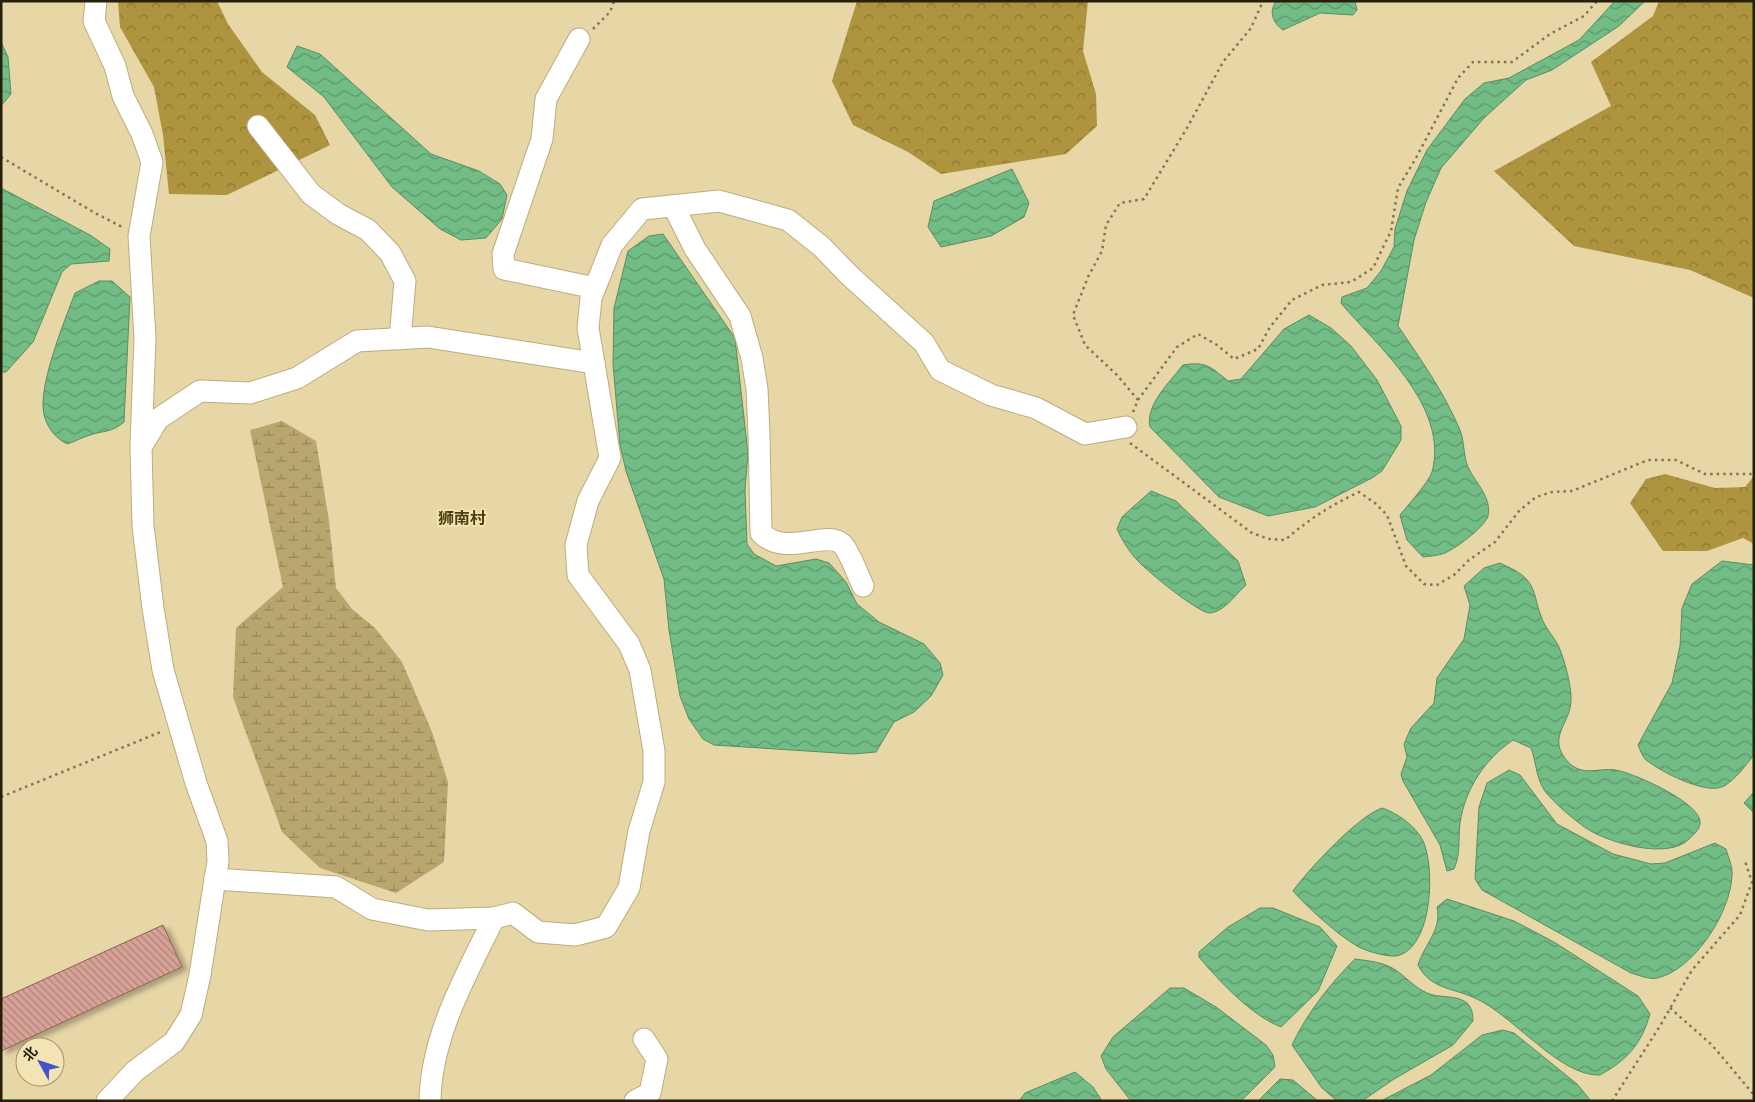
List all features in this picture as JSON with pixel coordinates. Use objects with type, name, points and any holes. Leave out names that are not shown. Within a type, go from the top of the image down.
[{"type":"street","points":[[96,1],[94,21],[115,66],[124,96],[142,134],[152,162],[139,236],[145,338],[141,447],[143,526],[152,608],[163,670],[196,783],[217,841],[218,862],[200,975],[191,1015],[174,1042],[135,1071],[107,1101]]},
{"type":"street","points":[[580,39],[546,99],[542,138],[503,254],[504,269],[595,288]]},
{"type":"street","points":[[258,126],[311,194],[338,214],[368,230],[390,253],[405,281],[400,339]]},
{"type":"street","points":[[215,879],[336,887],[372,909],[428,920],[494,918],[513,913],[538,932],[575,935],[606,927],[629,888],[639,831],[654,782],[654,751],[640,670],[629,644],[578,575],[576,545],[588,501],[610,458],[588,328],[591,298],[612,246],[642,209],[719,201],[788,220],[822,247],[849,276],[924,343],[940,370],[991,395],[1036,408],[1085,434],[1126,427]]},
{"type":"street","points":[[674,207],[695,249],[740,316],[752,358],[757,389],[759,425],[761,532],[769,541],[783,544],[834,540],[842,545],[863,586]]},
{"type":"street","points":[[141,447],[158,419],[200,391],[250,393],[297,378],[357,341],[428,337],[594,362]]},
{"type":"street","points":[[430,1101],[436,1052],[457,994],[494,918]]},
{"type":"street","points":[[635,1101],[650,1093],[657,1059],[644,1039]]},
{"type":"path","points":[[580,39],[610,12],[614,1]]},
{"type":"path","points":[[1138,400],[1117,375],[1085,345],[1073,316],[1088,277],[1102,251],[1106,225],[1120,203],[1144,199],[1187,128],[1223,62],[1251,28],[1263,1]]},
{"type":"path","points":[[1596,1],[1584,16],[1550,34],[1512,62],[1473,62],[1458,78],[1398,188],[1391,230],[1373,268],[1351,282],[1322,285],[1292,300],[1270,327],[1258,349],[1234,359],[1217,345],[1198,334],[1177,346],[1138,400],[1126,427],[1130,443],[1252,533],[1269,540],[1285,540],[1304,523],[1331,505],[1359,492],[1375,503],[1387,516],[1406,566],[1424,584],[1437,585],[1454,575],[1469,560],[1495,542],[1519,511],[1536,497],[1552,492],[1572,491],[1648,460],[1676,460],[1705,474],[1754,474]]},
{"type":"path","points":[[1,157],[95,213],[139,236]]},
{"type":"path","points":[[1,798],[180,724]]},
{"type":"path","points":[[1612,1101],[1692,970],[1740,915],[1752,882],[1745,861]]},
{"type":"path","points":[[1670,1008],[1712,1046],[1754,1094]]},
{"type":"green space","points":[[118,1],[217,1],[228,24],[262,72],[315,115],[330,145],[227,195],[169,194],[163,135],[154,87],[120,27]]},
{"type":"green space","points":[[857,1],[1088,1],[1083,51],[1096,94],[1097,126],[1066,154],[941,174],[908,152],[853,125],[832,81]]},
{"type":"green space","points":[[1659,1],[1754,1],[1754,298],[1690,270],[1574,246],[1494,171],[1611,106],[1591,62],[1653,16]]},
{"type":"green space","points":[[282,421],[316,441],[329,521],[336,588],[352,609],[375,628],[402,662],[432,732],[448,782],[444,862],[396,893],[320,868],[282,832],[233,697],[236,628],[283,587],[250,430]]},
{"type":"green space","points":[[1665,474],[1715,488],[1745,487],[1754,476],[1754,544],[1743,538],[1707,551],[1663,551],[1630,503],[1646,479]]},
{"type":"water","points":[[1276,1],[1355,1],[1357,10],[1353,15],[1320,13],[1283,30],[1276,24],[1272,13]]},
{"type":"water","points":[[1615,1],[1645,1],[1619,26],[1552,70],[1526,80],[1484,118],[1441,168],[1426,202],[1414,240],[1398,326],[1432,376],[1454,416],[1462,435],[1468,467],[1486,498],[1489,510],[1486,521],[1461,544],[1442,554],[1423,557],[1407,540],[1400,515],[1422,488],[1432,472],[1435,449],[1431,426],[1422,404],[1409,383],[1394,362],[1341,303],[1342,297],[1367,288],[1381,271],[1394,247],[1395,229],[1407,191],[1427,150],[1465,99],[1484,83],[1509,78],[1579,40]]},
{"type":"water","points":[[1,42],[8,57],[11,94],[1,106]]},
{"type":"water","points":[[297,46],[320,54],[431,154],[479,171],[500,184],[507,195],[502,219],[486,238],[461,240],[440,229],[392,187],[324,97],[287,67]]},
{"type":"water","points":[[1012,169],[1029,203],[1024,217],[991,236],[941,247],[928,227],[934,201]]},
{"type":"water","points":[[1,188],[90,235],[110,249],[109,261],[71,264],[62,272],[33,342],[6,372],[1,372]]},
{"type":"water","points":[[663,234],[735,338],[748,453],[745,490],[747,544],[754,554],[776,566],[816,559],[829,563],[846,582],[857,604],[879,622],[924,644],[940,663],[943,675],[931,696],[914,712],[894,722],[876,752],[853,754],[714,745],[703,739],[689,719],[680,696],[669,630],[664,579],[626,471],[620,445],[613,364],[614,308],[628,251],[649,236]]},
{"type":"water","points":[[99,281],[112,281],[130,297],[124,422],[111,430],[87,436],[67,444],[53,433],[45,418],[43,406],[47,374],[75,293]]},
{"type":"water","points":[[1309,315],[1331,328],[1351,346],[1377,380],[1401,426],[1401,440],[1382,471],[1372,478],[1315,507],[1268,516],[1219,497],[1150,427],[1149,419],[1151,410],[1160,394],[1183,365],[1197,364],[1208,366],[1228,381],[1241,379],[1284,329]]},
{"type":"water","points":[[1151,491],[1176,501],[1238,561],[1246,585],[1230,602],[1215,612],[1204,611],[1184,599],[1143,566],[1123,542],[1117,529],[1122,517]]},
{"type":"water","points":[[1722,561],[1754,565],[1754,755],[1740,772],[1724,786],[1706,788],[1683,781],[1661,770],[1645,759],[1638,745],[1672,683],[1680,646],[1682,608],[1692,584]]},
{"type":"water","points":[[1500,563],[1519,573],[1531,585],[1542,620],[1558,645],[1563,657],[1571,695],[1570,708],[1559,742],[1564,757],[1577,768],[1591,771],[1620,771],[1666,790],[1697,814],[1700,821],[1699,826],[1689,839],[1667,849],[1652,849],[1620,843],[1593,832],[1561,808],[1545,791],[1539,779],[1531,748],[1513,740],[1485,766],[1466,798],[1460,823],[1456,863],[1454,869],[1447,871],[1440,845],[1403,781],[1401,774],[1407,757],[1404,744],[1411,728],[1434,703],[1437,678],[1464,639],[1470,605],[1464,586],[1484,568]]},
{"type":"water","points":[[1509,770],[1520,775],[1557,824],[1613,854],[1651,864],[1665,863],[1715,843],[1726,849],[1732,872],[1730,890],[1718,922],[1697,952],[1671,973],[1657,978],[1640,976],[1631,973],[1482,890],[1475,879],[1479,807],[1487,783]]},
{"type":"water","points":[[1754,792],[1754,813],[1744,803]]},
{"type":"water","points":[[1382,808],[1400,817],[1416,830],[1423,841],[1429,868],[1430,885],[1425,921],[1419,936],[1411,948],[1396,956],[1378,954],[1357,946],[1324,921],[1293,891],[1310,870],[1347,832],[1372,813]]},
{"type":"water","points":[[1447,899],[1514,921],[1554,942],[1638,996],[1650,1014],[1642,1034],[1632,1050],[1618,1064],[1600,1075],[1585,1073],[1553,1056],[1490,1006],[1475,998],[1443,987],[1429,979],[1418,965],[1435,930],[1438,915],[1437,907]]},
{"type":"water","points":[[1260,908],[1273,908],[1320,927],[1337,946],[1318,991],[1281,1027],[1259,1015],[1248,1006],[1216,977],[1199,957],[1199,952],[1228,927]]},
{"type":"water","points":[[1355,959],[1377,962],[1387,966],[1397,971],[1418,988],[1433,995],[1464,1001],[1471,1009],[1473,1021],[1453,1045],[1394,1079],[1362,1101],[1337,1101],[1322,1088],[1292,1045],[1320,999]]},
{"type":"water","points":[[1170,988],[1184,988],[1216,1007],[1266,1045],[1273,1055],[1275,1067],[1241,1101],[1131,1101],[1106,1069],[1101,1056],[1113,1037]]},
{"type":"water","points":[[1503,1030],[1514,1033],[1577,1084],[1591,1101],[1381,1101],[1431,1075],[1482,1035]]},
{"type":"water","points":[[1075,1072],[1093,1087],[1102,1101],[1019,1101],[1025,1093]]},
{"type":"water","points":[[1280,1079],[1293,1080],[1318,1101],[1258,1101]]},
{"type":"building","points":[[163,925],[182,967],[31,1037],[15,1037],[15,1045],[1,1051],[1,999]]},
{"type":"district","name":"狮南村","points":[[462,518]]}]
